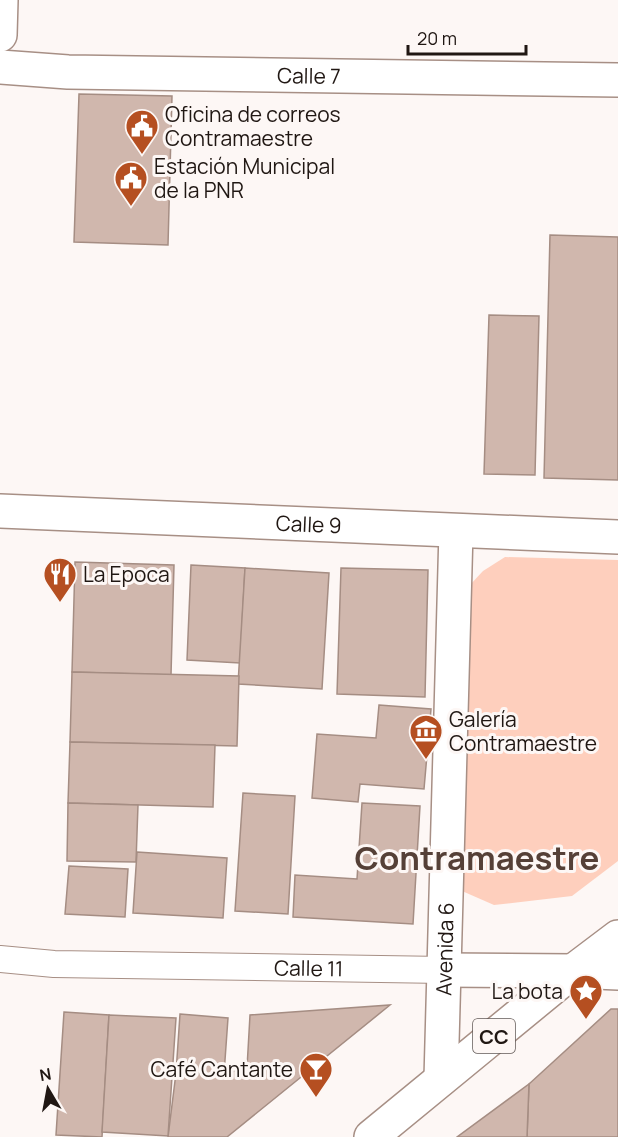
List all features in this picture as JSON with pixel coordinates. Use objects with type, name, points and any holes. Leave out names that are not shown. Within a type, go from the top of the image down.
[{"type":"main road","points":[[0,34],[1,0]]},
{"type":"main road","name":"Calle 7","points":[[0,67],[68,72],[618,80]]},
{"type":"main road","name":"Calle 9","points":[[0,511],[618,537]]},
{"type":"main road","name":"Avenida 6","points":[[441,1079],[456,531]]},
{"type":"main road","name":"CC","points":[[371,1137],[573,971],[618,937]]},
{"type":"main road","name":"Calle 11","points":[[444,970],[618,973]]},
{"type":"street","name":"Calle 11","points":[[0,959],[54,964],[444,970]]},
{"type":"shaded area","points":[[505,557],[618,560],[618,861],[572,896],[494,905],[462,891],[469,586],[483,571]]},
{"type":"building","points":[[79,94],[172,96],[168,245],[74,242]]},
{"type":"building","points":[[550,235],[618,237],[618,480],[544,478]]},
{"type":"building","points":[[489,315],[539,316],[535,475],[484,474]]},
{"type":"building","points":[[75,562],[174,565],[171,675],[72,672]]},
{"type":"building","points":[[191,565],[245,568],[240,663],[187,660]]},
{"type":"building","points":[[245,568],[329,573],[322,689],[238,684]]},
{"type":"building","points":[[341,568],[428,570],[425,697],[337,694]]},
{"type":"building","points":[[72,672],[239,676],[237,746],[70,742]]},
{"type":"building","points":[[379,705],[431,709],[424,789],[360,784],[358,802],[312,798],[317,734],[376,738]]},
{"type":"building","points":[[70,742],[215,745],[213,807],[68,803]]},
{"type":"building","points":[[243,793],[295,796],[288,914],[235,911]]},
{"type":"building","points":[[68,803],[138,805],[136,862],[67,861]]},
{"type":"building","points":[[362,803],[420,806],[413,924],[293,917],[295,875],[357,879]]},
{"type":"building","points":[[137,852],[227,858],[223,918],[133,913]]},
{"type":"building","points":[[69,866],[128,869],[125,917],[65,914]]},
{"type":"building","points":[[390,1005],[227,1137],[168,1137],[176,1073],[224,1074],[247,1068],[250,1015]]},
{"type":"building","points":[[611,1009],[618,1009],[618,1137],[527,1137],[529,1084]]},
{"type":"building","points":[[64,1012],[109,1015],[102,1137],[56,1135]]},
{"type":"building","points":[[180,1014],[228,1018],[224,1074],[176,1073]]},
{"type":"building","points":[[109,1015],[176,1018],[168,1136],[102,1132]]},
{"type":"building","points":[[529,1084],[527,1137],[457,1137]]},
{"type":"place","name":"Oficina de correos Contramaestre","points":[[142,155]]},
{"type":"place","name":"Estación Municipal de la PNR","points":[[131,207]]},
{"type":"place","name":"La Epoca","points":[[60,603]]},
{"type":"place","name":"Galería Contramaestre","points":[[426,760]]},
{"type":"place","name":"La bota","points":[[586,1020]]},
{"type":"place","name":"Café Cantante","points":[[316,1098]]},
{"type":"district","name":"Contramaestre","points":[[477,857]]}]
